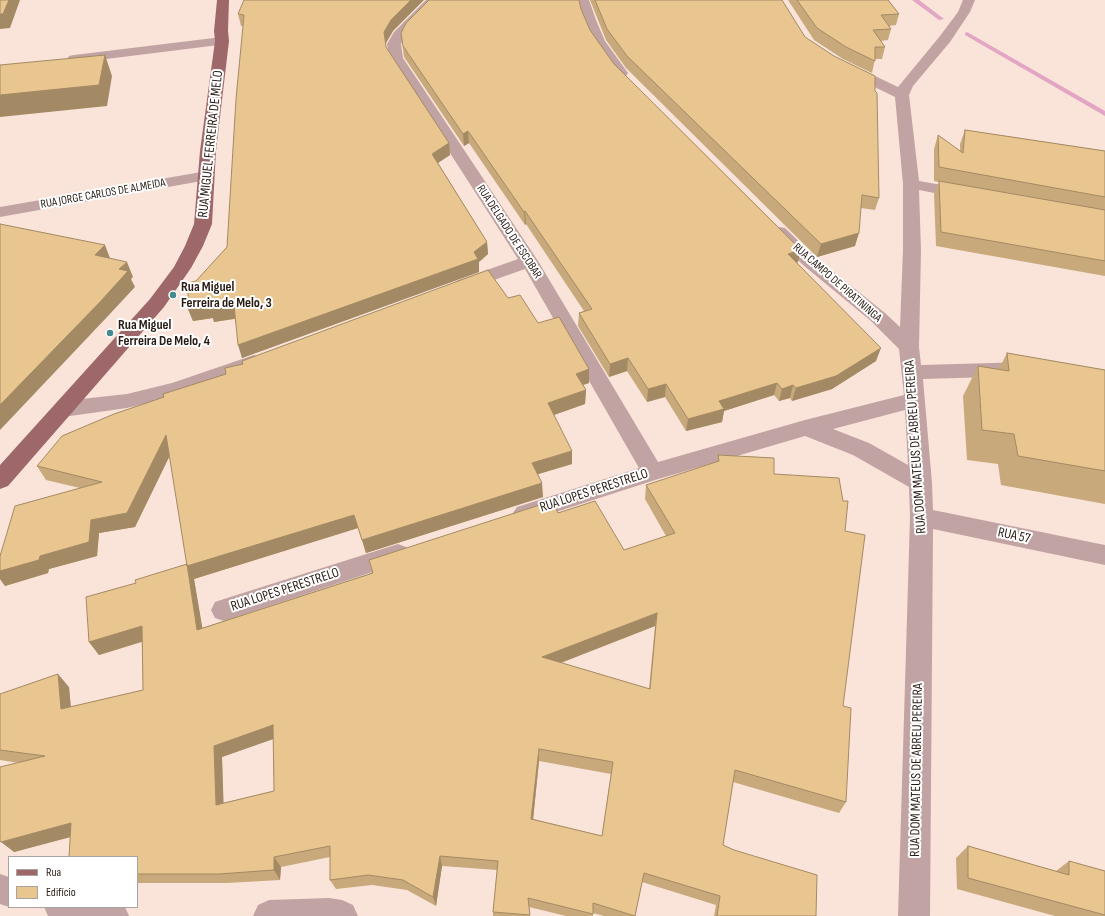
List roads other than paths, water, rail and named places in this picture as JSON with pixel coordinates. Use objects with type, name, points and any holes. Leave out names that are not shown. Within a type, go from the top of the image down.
[{"type":"main road","name":"RUA MIGUEL FERREIRA DE MELO","points":[[0,480],[157,302],[182,268],[194,246],[203,224],[208,151],[222,41],[220,31],[223,0]]},
{"type":"street","name":"RUA DELGADO DE ESCOBAR","points":[[433,0],[401,32],[394,44],[396,58],[529,261],[653,472]]},
{"type":"street","points":[[583,0],[589,20],[598,41],[620,72],[631,83]]},
{"type":"street","points":[[837,63],[902,94],[906,85],[945,39],[964,12],[969,0]]},
{"type":"street","points":[[63,60],[222,41]]},
{"type":"street","name":"RUA DOM MATEUS DE ABREU PEREIRA","points":[[902,94],[911,184],[912,250],[909,347],[915,400],[922,517],[914,916]]},
{"type":"street","name":"RUA JORGE CARLOS DE ALMEIDA","points":[[0,212],[207,176]]},
{"type":"street","points":[[911,184],[981,196]]},
{"type":"street","name":"RUA CAMPO DE PIRATININGA","points":[[770,222],[809,261],[878,317],[909,347]]},
{"type":"street","points":[[450,290],[529,261]]},
{"type":"street","points":[[63,409],[127,401],[176,389],[213,378],[271,356]]},
{"type":"street","points":[[912,372],[1023,368],[1046,370]]},
{"type":"street","name":"RUA LOPES PERESTRELO","points":[[502,520],[653,472],[805,428],[915,400]]},
{"type":"street","points":[[805,428],[828,435],[861,449],[921,483]]},
{"type":"street","name":"RUA 57","points":[[922,517],[1105,555]]},
{"type":"street","name":"RUA LOPES PERESTRELO","points":[[224,610],[420,547]]},
{"type":"street","points":[[64,908],[113,916]]},
{"type":"street","points":[[269,916],[329,914],[342,916]]},
{"type":"waterway","points":[[915,0],[941,19]]},
{"type":"waterway","points":[[967,34],[1105,114]]},
{"type":"place","name":"Rua Miguel Ferreira de Melo, 3","points":[[173,295]]},
{"type":"place","name":"Rua Miguel Ferreira De Melo, 4","points":[[110,333]]}]
